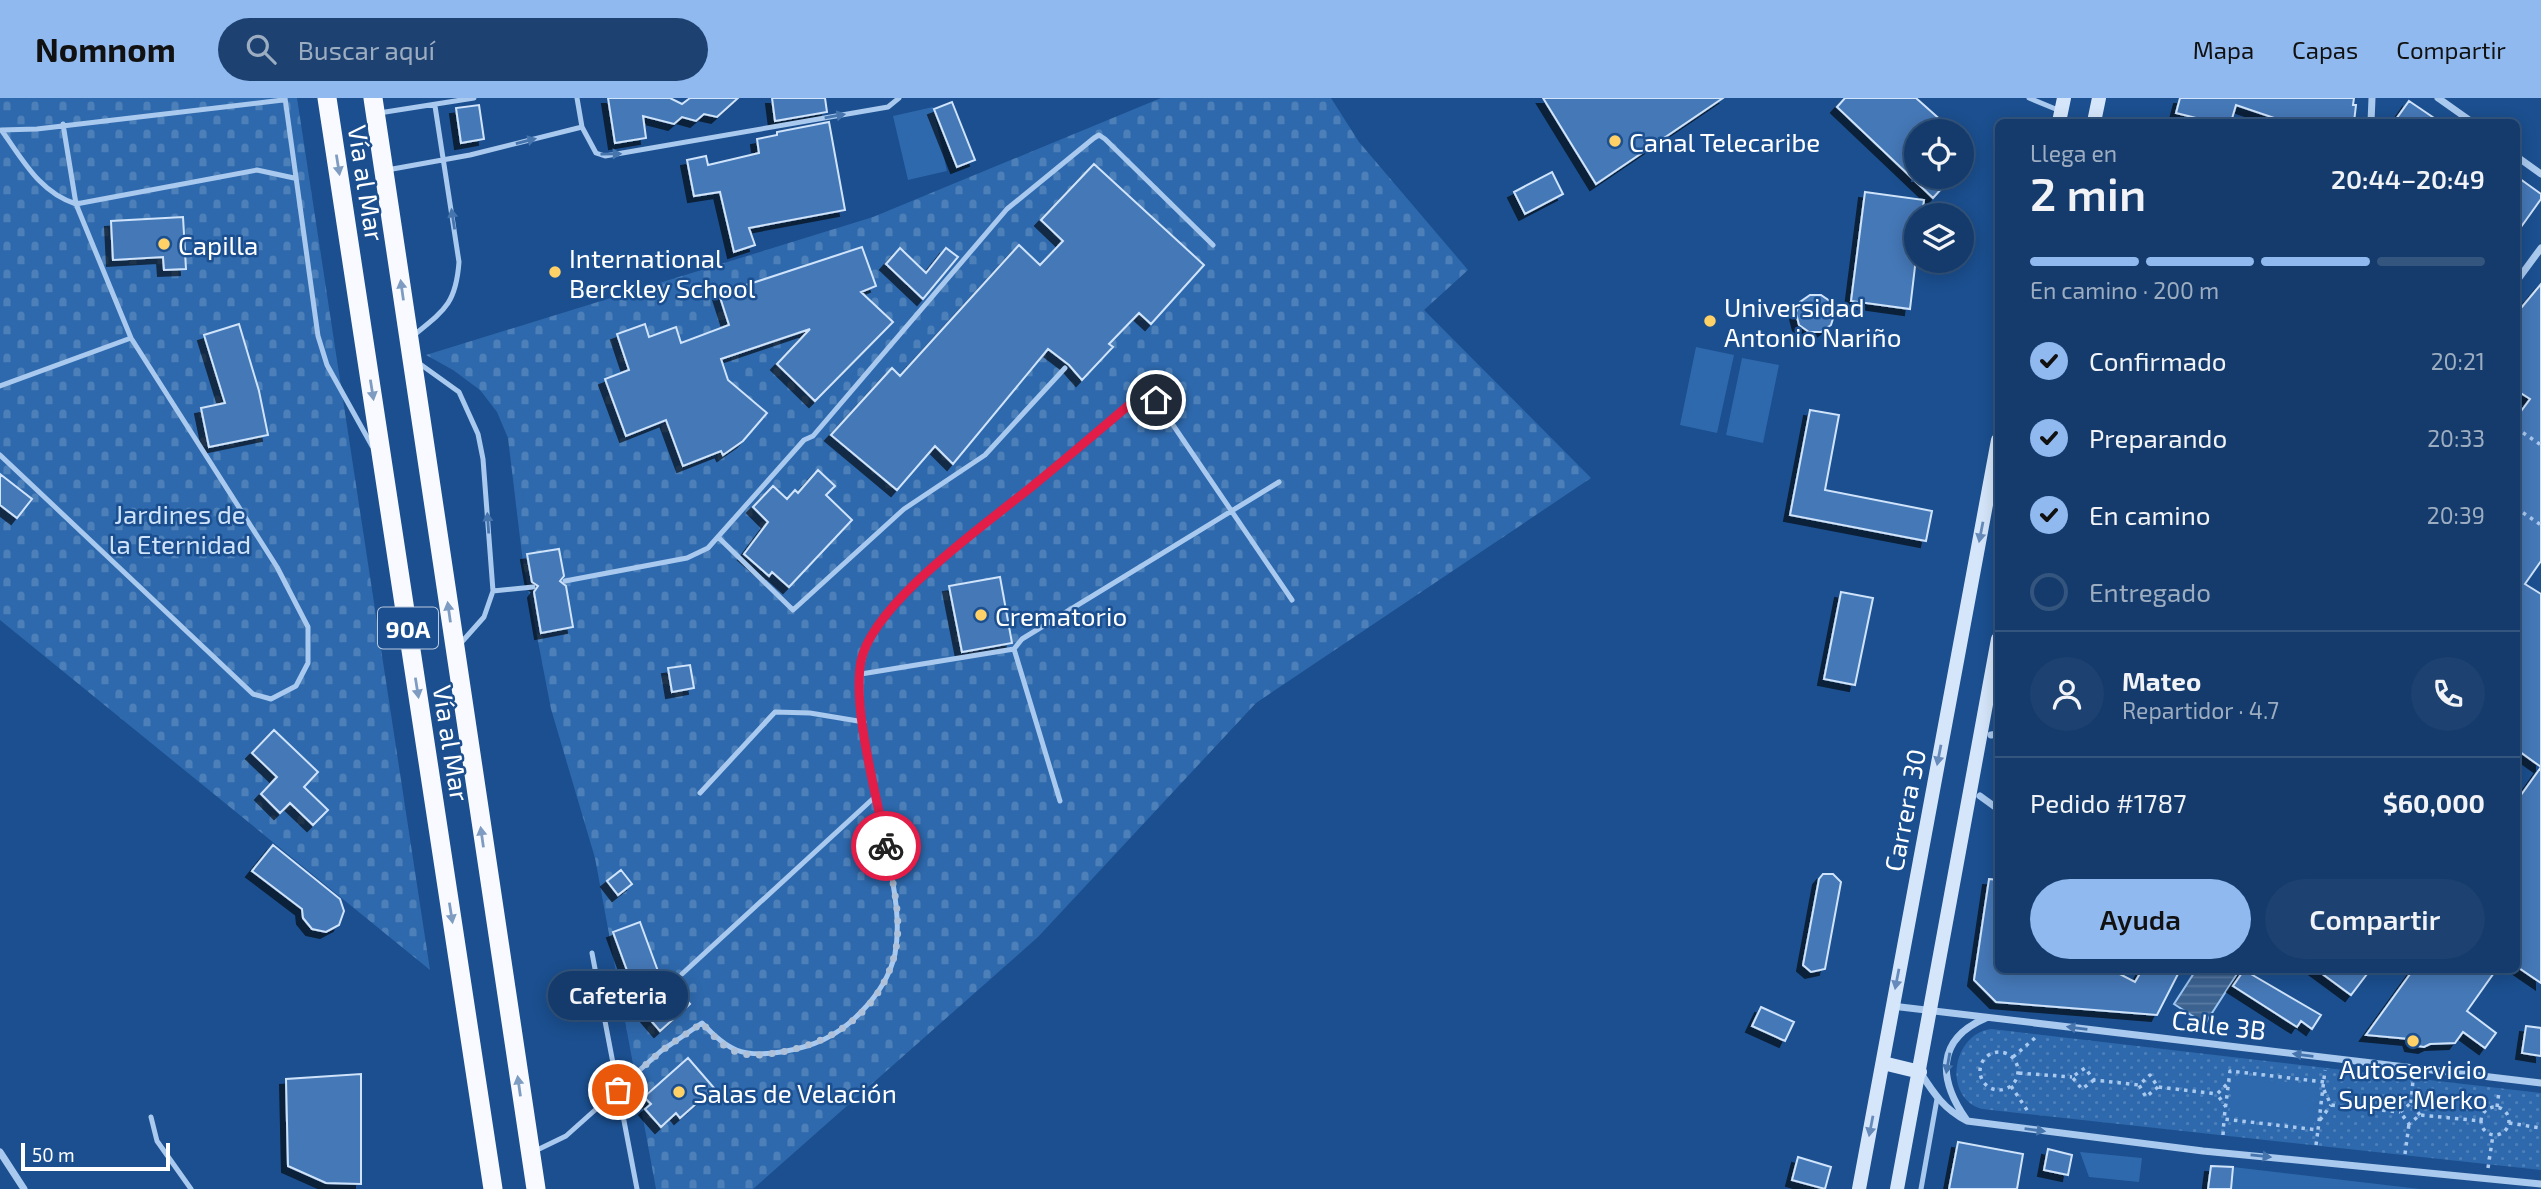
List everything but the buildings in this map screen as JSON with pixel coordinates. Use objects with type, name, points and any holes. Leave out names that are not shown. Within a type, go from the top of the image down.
[{"type":"highway","name":"Vía al Mar","points":[[327,98],[493,1189]]},
{"type":"highway","name":"Vía al Mar","points":[[374,106],[536,1189]]},
{"type":"main road","points":[[2094,119],[2098,98]]},
{"type":"main road","name":"Carrera 30","points":[[1859,1189],[1995,456]]},
{"type":"main road","points":[[1897,1189],[1995,655]]},
{"type":"main road","points":[[1883,1063],[1920,1072]]},
{"type":"street","points":[[2371,119],[2372,98]]},
{"type":"street","points":[[2438,98],[2468,119]]},
{"type":"street","points":[[2520,159],[2541,174]]},
{"type":"street","points":[[2520,277],[2541,248]]},
{"type":"street","points":[[1945,918],[1995,674]]},
{"type":"street","points":[[1980,796],[1995,807]]},
{"type":"street","name":"Calle 3B","points":[[1892,1006],[2541,1083]]},
{"type":"street","points":[[1967,1121],[1948,1088],[1945,1065],[1954,1042],[1968,1026],[1987,1018]]},
{"type":"street","points":[[1920,1072],[1937,1100],[1951,1113],[1967,1121],[2203,1151],[2541,1184]]},
{"type":"street","points":[[0,1152],[24,1189]]},
{"type":"lane","points":[[374,106],[435,106],[474,98]]},
{"type":"lane","points":[[577,98],[582,127],[596,153],[606,156],[888,107],[899,98]]},
{"type":"lane","points":[[2029,98],[2061,111]]},
{"type":"lane","points":[[1,130],[284,99],[318,336],[324,355],[383,467]]},
{"type":"lane","points":[[435,106],[459,262],[457,287],[444,312],[410,349],[459,392],[478,434],[493,591],[484,617],[455,649]]},
{"type":"lane","points":[[0,455],[253,694],[271,699],[296,686],[308,663],[308,627],[277,568],[131,338],[76,204],[63,124]]},
{"type":"lane","points":[[384,170],[582,127]]},
{"type":"lane","points":[[1,130],[40,184],[58,198],[76,204],[257,170],[294,178]]},
{"type":"lane","points":[[565,580],[687,558],[708,548],[804,440],[813,436],[1007,209],[1022,194],[1099,135],[1213,245]]},
{"type":"lane","points":[[0,386],[131,338]]},
{"type":"lane","points":[[718,537],[793,610],[904,509],[985,455],[1065,368]]},
{"type":"lane","points":[[529,1154],[566,1136],[661,1051],[702,1023],[734,1051],[760,1055],[825,1041],[850,1024],[867,1006],[884,983],[894,956],[897,928],[896,898],[864,722],[861,661],[868,643],[882,620],[940,558],[1129,405],[1143,398],[1156,400],[1292,600]]},
{"type":"lane","points":[[861,674],[1014,649],[1022,639],[1279,482]]},
{"type":"lane","points":[[493,591],[533,587]]},
{"type":"lane","points":[[1014,649],[1060,800]]},
{"type":"lane","points":[[700,793],[775,712],[810,713],[864,722]]},
{"type":"lane","points":[[682,974],[877,795]]},
{"type":"lane","points":[[592,953],[637,1189]]},
{"type":"lane","points":[[1921,1189],[1937,1100]]},
{"type":"lane","points":[[151,1117],[157,1141],[191,1189]]},
{"type":"path","points":[[2520,431],[2541,445]]},
{"type":"path","points":[[2520,512],[2541,525]]},
{"type":"path","points":[[2013,1057],[2038,1036]]},
{"type":"path","points":[[1997,1051],[2013,1057],[2018,1073],[2010,1086],[1999,1090],[1988,1087],[1981,1077],[1980,1066],[1987,1056],[1997,1051]]},
{"type":"path","points":[[2223,1135],[2231,1064]]},
{"type":"path","points":[[2018,1073],[2072,1077],[2085,1068],[2094,1080]]},
{"type":"path","points":[[2316,1145],[2325,1068]]},
{"type":"path","points":[[2230,1071],[2324,1082]]},
{"type":"path","points":[[2072,1077],[2082,1088],[2094,1080],[2139,1085],[2150,1075],[2158,1087]]},
{"type":"path","points":[[2413,1078],[2411,1103],[2420,1115]]},
{"type":"path","points":[[2217,1094],[2229,1082]]},
{"type":"path","points":[[2139,1085],[2146,1097],[2158,1087],[2217,1094],[2226,1107]]},
{"type":"path","points":[[2010,1086],[2029,1113]]},
{"type":"path","points":[[2497,1107],[2500,1088]]},
{"type":"path","points":[[2323,1089],[2331,1105]]},
{"type":"path","points":[[2331,1105],[2400,1112],[2411,1103]]},
{"type":"path","points":[[2320,1120],[2331,1105]]},
{"type":"path","points":[[2481,1121],[2486,1111],[2497,1107]]},
{"type":"path","points":[[2493,1135],[2505,1131],[2509,1124],[2508,1114],[2497,1107]]},
{"type":"path","points":[[2400,1112],[2409,1124]]},
{"type":"path","points":[[2405,1154],[2409,1124],[2420,1115],[2481,1121]]},
{"type":"path","points":[[2224,1119],[2318,1130]]},
{"type":"path","points":[[2481,1121],[2485,1130],[2493,1135]]},
{"type":"path","points":[[2509,1124],[2541,1128]]},
{"type":"path","points":[[2488,1163],[2493,1135]]},
{"type":"green space","name":"Jardines de la Eternidad","points":[[0,98],[297,98],[430,970],[0,620]]},
{"type":"green space","points":[[1161,98],[1331,98],[1359,142],[1468,270],[1424,310],[1591,478],[1256,703],[1038,937],[753,1189],[656,1189],[595,858],[551,709],[523,563],[508,438],[497,412],[480,390],[426,355],[873,217]]},
{"type":"green space","points":[[933,107],[947,171],[908,180],[893,116]]},
{"type":"green space","points":[[1696,347],[1734,355],[1717,433],[1680,425]]},
{"type":"green space","points":[[1742,358],[1779,365],[1763,443],[1726,435]]},
{"type":"green space","points":[[1992,1029],[2541,1093],[2541,1170],[1982,1109],[1969,1102],[1961,1092],[1957,1066],[1968,1041],[1979,1033]]},
{"type":"green space","points":[[2234,1076],[2319,1086],[2314,1126],[2229,1116]]},
{"type":"green space","points":[[2080,1152],[2142,1158],[2139,1182],[2089,1177]]},
{"type":"green space","points":[[2233,1167],[2420,1189],[2231,1189]]},
{"type":"shaded area","points":[[2194,973],[2237,974],[2205,1024],[2174,1004]]},
{"type":"way so far","points":[[618,1090],[661,1051],[702,1023],[716,1039],[734,1051],[760,1055],[825,1041],[850,1024],[884,983],[894,956],[896,898],[886,846]]},
{"type":"place","name":"Canal Telecaribe","points":[[1615,141]]},
{"type":"place","name":"Capilla","points":[[164,244]]},
{"type":"place","name":"International Berckley School","points":[[555,272]]},
{"type":"place","name":"Universidad Antonio Nariño","points":[[1710,321]]},
{"type":"place","name":"Crematorio","points":[[981,615]]},
{"type":"place","name":"Autoservicio Super Merko","points":[[2413,1041]]},
{"type":"place","name":"Cafeteria","points":[[618,1090]]},
{"type":"place","name":"Salas de Velación","points":[[679,1092]]},
{"type":"route","points":[[886,846],[860,693],[861,661],[868,643],[882,620],[940,558],[1129,405],[1143,398],[1156,400]]}]
